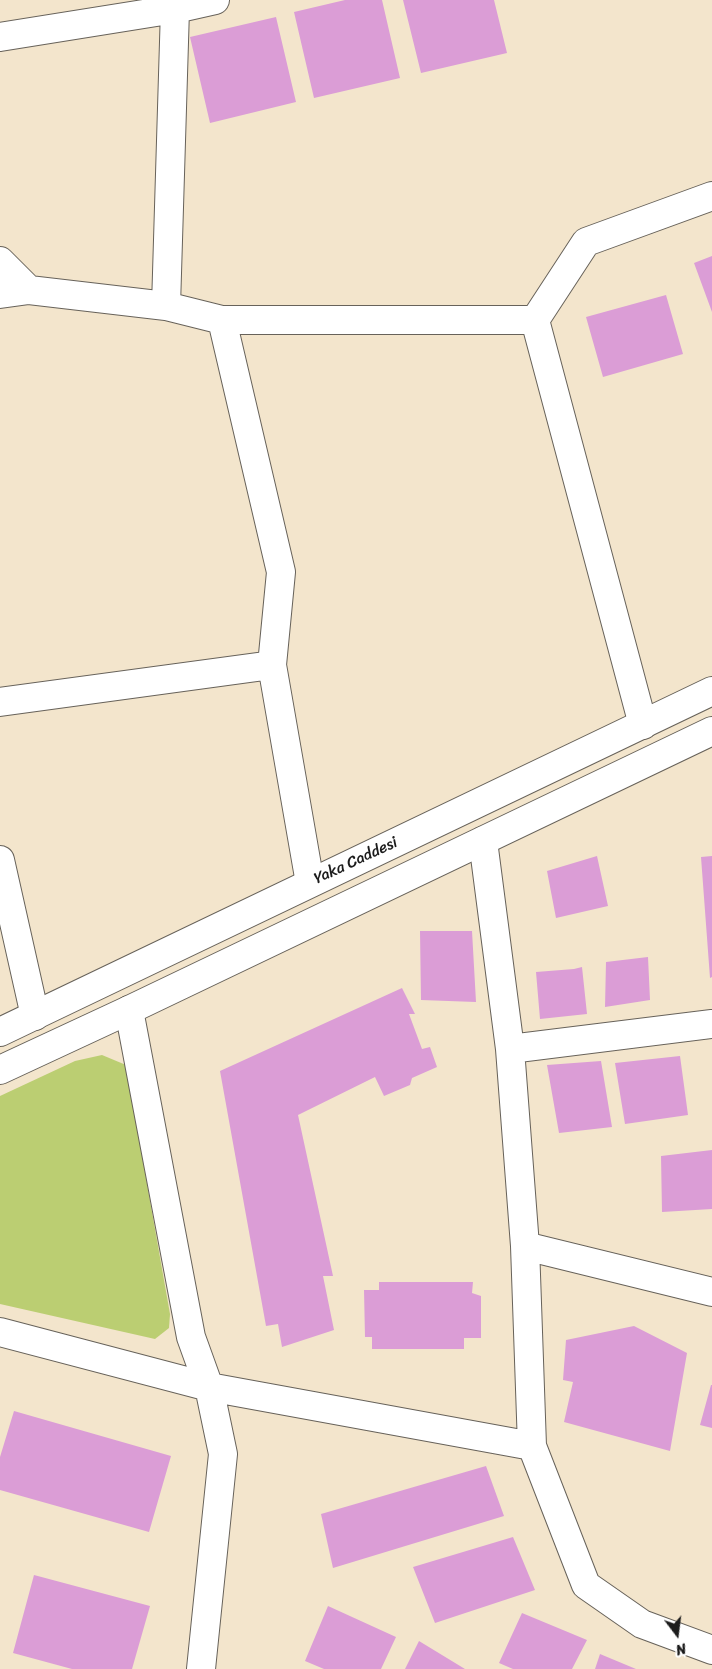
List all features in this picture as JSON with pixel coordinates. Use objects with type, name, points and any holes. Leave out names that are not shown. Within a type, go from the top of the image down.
[{"type":"street","points":[[0,37],[175,4],[215,0]]},
{"type":"street","points":[[166,306],[175,4]]},
{"type":"street","points":[[643,725],[535,320],[586,242],[712,196]]},
{"type":"street","points":[[0,261],[29,290]]},
{"type":"street","points":[[0,294],[29,290],[166,306],[222,320],[535,320]]},
{"type":"street","points":[[222,320],[282,572],[272,665],[310,883]]},
{"type":"street","points":[[0,702],[272,665]]},
{"type":"street","name":"Yaka Caddesi","points":[[0,1032],[712,691]]},
{"type":"street","points":[[0,1070],[712,731]]},
{"type":"street","points":[[483,841],[510,1049],[525,1246],[532,1446],[586,1585],[642,1624],[712,1650]]},
{"type":"street","points":[[0,860],[35,1016]]},
{"type":"street","points":[[129,1010],[191,1337],[209,1387],[223,1454],[201,1669]]},
{"type":"street","points":[[510,1049],[712,1024]]},
{"type":"street","points":[[525,1246],[712,1292]]},
{"type":"street","points":[[0,1332],[209,1387],[532,1446]]},
{"type":"green space","points":[[102,1055],[126,1065],[170,1314],[169,1328],[155,1339],[0,1304],[0,1096],[75,1061]]},
{"type":"building","points":[[345,0],[382,0],[400,78],[314,98],[294,12]]},
{"type":"building","points":[[403,0],[494,0],[507,53],[421,73]]},
{"type":"building","points":[[276,17],[296,102],[210,123],[190,37]]},
{"type":"building","points":[[712,256],[712,312],[694,263]]},
{"type":"building","points":[[666,295],[683,354],[603,377],[586,317]]},
{"type":"building","points":[[597,856],[608,906],[556,918],[547,871]]},
{"type":"building","points":[[712,856],[712,977],[710,978],[701,857]]},
{"type":"building","points":[[420,931],[472,931],[476,1002],[421,1000]]},
{"type":"building","points":[[648,957],[650,1000],[605,1007],[606,962]]},
{"type":"building","points":[[582,967],[587,1014],[540,1019],[536,972]]},
{"type":"building","points":[[402,988],[415,1014],[409,1014],[422,1049],[430,1047],[437,1067],[412,1078],[410,1085],[384,1096],[375,1077],[298,1115],[333,1276],[323,1276],[334,1330],[282,1347],[278,1324],[266,1326],[220,1071]]},
{"type":"building","points":[[680,1056],[688,1115],[625,1124],[615,1063]]},
{"type":"building","points":[[601,1061],[612,1127],[559,1133],[547,1065]]},
{"type":"building","points":[[712,1150],[712,1209],[662,1212],[661,1156]]},
{"type":"building","points":[[379,1282],[473,1282],[472,1293],[481,1296],[481,1338],[464,1338],[464,1349],[372,1349],[372,1337],[365,1337],[364,1290],[379,1290]]},
{"type":"building","points":[[634,1326],[687,1353],[670,1451],[564,1422],[573,1382],[563,1380],[566,1340]]},
{"type":"building","points":[[712,1385],[712,1428],[700,1425]]},
{"type":"building","points":[[14,1411],[171,1456],[149,1532],[0,1490],[0,1457]]},
{"type":"building","points":[[486,1466],[504,1516],[333,1568],[321,1514]]},
{"type":"building","points":[[513,1537],[535,1590],[435,1623],[413,1567]]},
{"type":"building","points":[[34,1575],[150,1606],[132,1669],[72,1669],[13,1653]]},
{"type":"building","points":[[328,1606],[396,1637],[381,1669],[324,1669],[305,1661]]},
{"type":"building","points":[[522,1613],[587,1640],[572,1669],[513,1669],[499,1663]]},
{"type":"building","points":[[419,1641],[465,1669],[405,1669]]},
{"type":"building","points":[[600,1654],[636,1669],[595,1669]]}]
